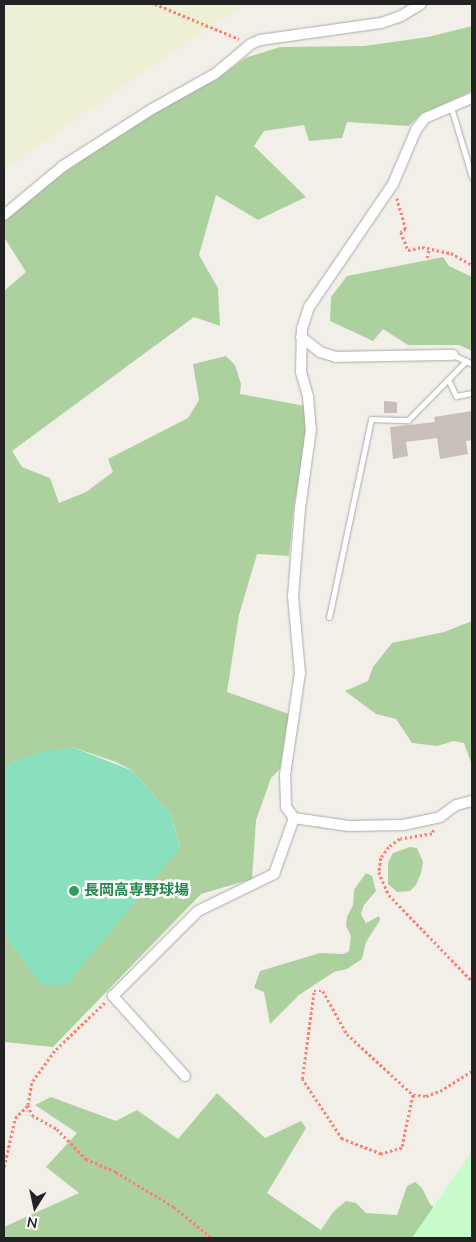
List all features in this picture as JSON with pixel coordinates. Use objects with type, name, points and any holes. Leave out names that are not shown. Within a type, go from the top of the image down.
[{"type":"street","points":[[4,215],[63,166],[152,109],[214,74],[251,44],[260,40],[381,23],[401,16],[421,4]]},
{"type":"street","points":[[472,98],[425,118],[416,130],[393,184],[309,307],[301,337],[301,372],[308,397],[311,430],[300,508],[293,596],[300,673],[285,775],[286,806],[294,818],[376,828],[440,817],[456,805],[472,801]]},
{"type":"street","points":[[301,337],[320,352],[336,357],[453,355]]},
{"type":"street","points":[[185,1076],[113,996],[198,911],[274,874],[294,818]]},
{"type":"lane","points":[[451,107],[472,177]]},
{"type":"lane","points":[[453,355],[472,364]]},
{"type":"lane","points":[[329,617],[371,419],[408,420],[466,361]]},
{"type":"lane","points":[[448,379],[456,396],[472,393]]},
{"type":"path","points":[[155,4],[251,44]]},
{"type":"path","points":[[393,184],[406,230],[401,232],[408,250],[429,248],[451,253],[472,265]]},
{"type":"path","points":[[427,258],[429,248]]},
{"type":"path","points":[[440,817],[432,834],[400,839],[389,846],[381,858],[379,872],[389,895],[472,980]]},
{"type":"path","points":[[413,1095],[402,1148],[381,1154],[342,1139],[302,1079],[314,991],[323,991],[347,1034],[413,1095],[426,1096],[440,1091],[472,1072]]},
{"type":"path","points":[[113,996],[55,1050],[32,1083],[28,1105],[32,1115],[57,1129],[86,1159],[116,1172],[174,1207],[212,1238]]},
{"type":"path","points":[[4,1166],[15,1118],[28,1105]]},
{"type":"green space","points":[[4,4],[256,4],[245,5],[200,33],[8,167],[4,173]]},
{"type":"green space","points":[[472,26],[472,91],[420,115],[409,126],[347,122],[342,138],[309,141],[304,125],[264,131],[254,146],[306,197],[258,220],[216,195],[199,255],[218,288],[220,326],[194,317],[12,451],[22,467],[50,478],[59,503],[86,492],[113,472],[108,459],[188,418],[199,400],[193,364],[226,356],[235,365],[241,384],[240,394],[305,406],[306,437],[294,505],[289,556],[257,554],[239,615],[227,692],[289,714],[280,769],[271,778],[256,820],[252,879],[201,894],[53,1047],[4,1042],[4,935],[41,983],[180,847],[171,815],[133,771],[116,762],[72,747],[14,761],[4,769],[4,291],[26,272],[4,237],[4,221],[65,172],[139,122],[225,73],[245,58],[280,47],[364,46],[428,37]]},
{"type":"green space","points":[[443,257],[449,266],[472,277],[472,351],[459,345],[408,345],[383,329],[373,341],[330,321],[331,297],[347,276]]},
{"type":"green space","points":[[472,621],[472,765],[464,743],[454,741],[437,746],[412,743],[396,719],[376,714],[345,691],[368,681],[373,667],[392,643],[444,632]]},
{"type":"green space","name":"長岡高専野球場","points":[[72,747],[133,771],[171,815],[180,848],[65,986],[41,984],[4,935],[4,769],[14,761],[45,751]]},
{"type":"green space","points":[[410,847],[417,848],[423,862],[421,873],[416,885],[410,891],[397,892],[388,884],[388,863],[393,853]]},
{"type":"green space","points":[[366,873],[372,876],[376,891],[364,905],[361,914],[366,923],[379,916],[380,920],[366,942],[362,959],[347,969],[334,972],[299,995],[270,1024],[264,992],[254,988],[260,971],[320,953],[344,954],[349,951],[351,936],[346,926],[347,917],[353,905],[354,890]]},
{"type":"green space","points":[[217,1093],[265,1138],[301,1121],[306,1128],[267,1193],[321,1230],[333,1212],[346,1201],[356,1203],[366,1213],[397,1215],[407,1186],[415,1182],[422,1188],[430,1204],[472,1238],[4,1238],[4,1227],[79,1193],[46,1167],[77,1133],[35,1105],[51,1097],[116,1121],[137,1110],[178,1139]]},
{"type":"green space","points":[[472,1150],[472,1238],[412,1238],[471,1152]]},
{"type":"building","points":[[384,401],[397,402],[397,413],[384,413]]},
{"type":"building","points":[[472,411],[472,440],[466,441],[468,454],[440,459],[437,438],[406,442],[408,456],[393,459],[390,427],[435,422],[434,417]]},
{"type":"place","name":"長岡高専野球場","points":[[74,891]]}]
